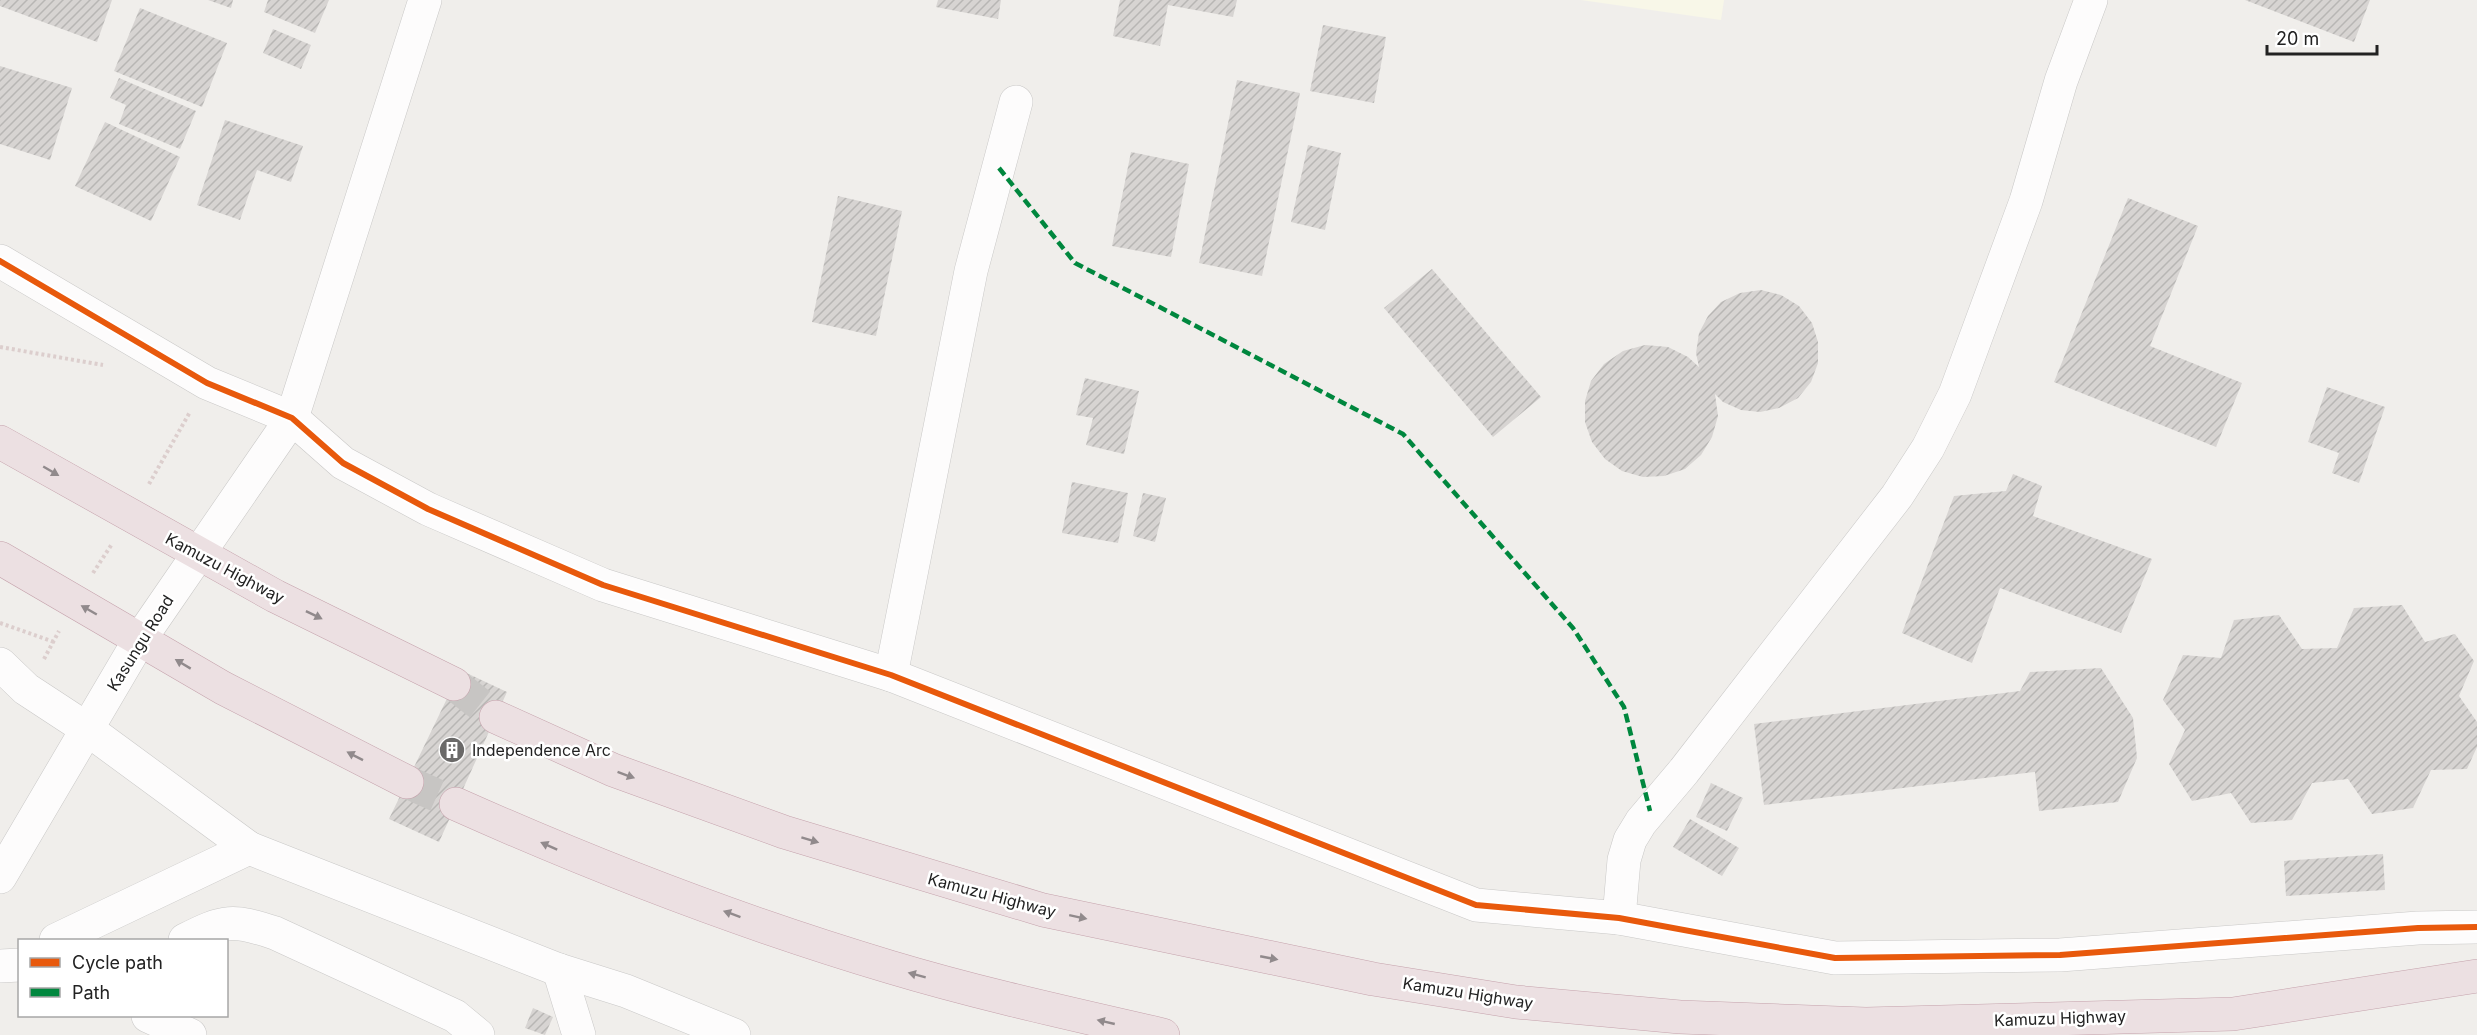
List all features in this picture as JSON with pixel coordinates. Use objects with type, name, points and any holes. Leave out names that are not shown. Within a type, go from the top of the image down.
[{"type":"highway","name":"Kamuzu Highway","points":[[0,442],[197,554],[454,684]]},
{"type":"highway","points":[[0,558],[223,688],[407,782]]},
{"type":"highway","name":"Kamuzu Highway","points":[[496,717],[613,770],[784,832],[1043,910],[1373,979],[1516,1002],[1680,1017],[1866,1023],[2233,1014],[2477,976]]},
{"type":"highway","points":[[456,804],[574,857],[836,950],[1015,1001],[1163,1035]]},
{"type":"street","name":"Kasungu Road","points":[[0,877],[140,639],[291,418],[425,0]]},
{"type":"street","points":[[1618,918],[1624,860],[1630,840],[1641,822],[1684,771],[1897,496],[1928,448],[1955,394],[2022,212],[2061,81],[2091,0]]},
{"type":"street","points":[[891,675],[970,270],[1016,102]]},
{"type":"street","points":[[0,261],[207,383],[291,418],[344,463],[428,509],[603,585],[891,675],[1476,905],[1618,918],[1835,958],[2060,955],[2418,928],[2477,927]]},
{"type":"street","points":[[0,664],[26,689],[87,729],[249,848],[559,970],[626,991],[734,1035]]},
{"type":"street","points":[[58,939],[249,848]]},
{"type":"street","points":[[187,939],[216,924],[245,923],[276,933],[455,1016],[478,1035]]},
{"type":"street","points":[[0,966],[18,965]]},
{"type":"street","points":[[559,970],[579,1035]]},
{"type":"street","points":[[150,1017],[189,1035]]},
{"type":"path","points":[[0,623],[54,642]]},
{"type":"shaded area","points":[[1581,0],[1724,0],[1721,20]]},
{"type":"building","points":[[0,0],[112,0],[97,42],[0,6]]},
{"type":"building","points":[[208,0],[233,0],[231,8]]},
{"type":"building","points":[[268,0],[329,0],[315,33],[264,12]]},
{"type":"building","points":[[938,0],[1001,0],[998,19],[936,7]]},
{"type":"building","points":[[1120,0],[1237,0],[1233,17],[1168,5],[1160,46],[1113,36]]},
{"type":"building","points":[[2245,0],[2370,0],[2354,42]]},
{"type":"building","points":[[140,8],[227,43],[202,107],[114,71]]},
{"type":"building","points":[[1323,25],[1386,37],[1374,103],[1310,91]]},
{"type":"building","points":[[273,29],[311,45],[301,69],[263,53]]},
{"type":"building","points":[[0,66],[72,88],[50,160],[0,144]]},
{"type":"building","points":[[119,78],[196,111],[180,149],[119,124],[126,105],[110,98]]},
{"type":"building","points":[[1237,80],[1300,93],[1262,276],[1199,263]]},
{"type":"building","points":[[225,120],[303,146],[291,182],[257,170],[240,220],[197,205]]},
{"type":"building","points":[[105,122],[180,157],[151,221],[75,186]]},
{"type":"building","points":[[1308,145],[1341,153],[1325,230],[1291,222]]},
{"type":"building","points":[[1131,152],[1189,164],[1171,257],[1112,246]]},
{"type":"building","points":[[838,196],[902,211],[876,336],[812,322]]},
{"type":"building","points":[[2128,198],[2198,226],[2150,346],[2242,383],[2216,447],[2054,382]]},
{"type":"building","points":[[1432,269],[1541,397],[1493,437],[1384,308]]},
{"type":"building","points":[[1761,290],[1781,295],[1799,306],[1812,323],[1818,342],[1818,363],[1811,382],[1798,398],[1779,408],[1760,412],[1741,410],[1723,402],[1715,394],[1718,416],[1712,437],[1701,455],[1685,469],[1664,476],[1643,477],[1622,471],[1605,459],[1592,442],[1585,422],[1585,401],[1591,381],[1604,364],[1623,351],[1645,345],[1668,347],[1688,357],[1699,367],[1696,353],[1699,333],[1708,316],[1721,302],[1740,293]]},
{"type":"building","points":[[1085,378],[1139,391],[1124,454],[1086,445],[1093,418],[1076,415]]},
{"type":"building","points":[[2327,387],[2385,407],[2359,483],[2332,473],[2339,453],[2308,442]]},
{"type":"building","points":[[2013,474],[2042,486],[2033,516],[2152,559],[2121,633],[2000,588],[1972,663],[1902,633],[1954,496],[2006,491]]},
{"type":"building","points":[[1072,482],[1128,493],[1118,543],[1062,533]]},
{"type":"building","points":[[1143,493],[1166,498],[1155,542],[1133,536]]},
{"type":"building","points":[[2402,605],[2425,642],[2455,634],[2474,661],[2459,696],[2477,722],[2477,747],[2467,769],[2431,770],[2413,808],[2372,814],[2348,779],[2312,783],[2292,820],[2251,823],[2231,793],[2192,801],[2169,764],[2185,730],[2163,700],[2183,655],[2221,658],[2234,620],[2279,615],[2302,649],[2337,648],[2354,608]]},
{"type":"building","points":[[2101,668],[2133,718],[2137,758],[2118,802],[2039,811],[2035,772],[1764,805],[1754,724],[2020,691],[2030,672]]},
{"type":"building","name":"Independence Arc","points":[[458,669],[507,692],[439,842],[389,819],[454,684]]},
{"type":"building","points":[[1711,783],[1743,798],[1727,831],[1696,817]]},
{"type":"building","points":[[1690,819],[1739,848],[1722,876],[1673,847]]},
{"type":"building","points":[[2383,854],[2385,890],[2286,896],[2284,861]]},
{"type":"building","points":[[533,1008],[553,1017],[545,1035],[525,1028]]},
{"type":"tunnel","points":[[454,684],[496,717]]},
{"type":"tunnel","points":[[407,782],[456,804]]},
{"type":"marked path","points":[[999,168],[1075,263],[1403,434],[1573,628],[1624,707],[1650,811]]},
{"type":"cycle path","points":[[0,261],[207,383],[292,418],[343,463],[428,509],[603,585],[891,675],[1476,905],[1619,918],[1835,958],[2060,955],[2418,928],[2477,927]]},
{"type":"place","name":"Independence Arc","points":[[452,750]]}]
